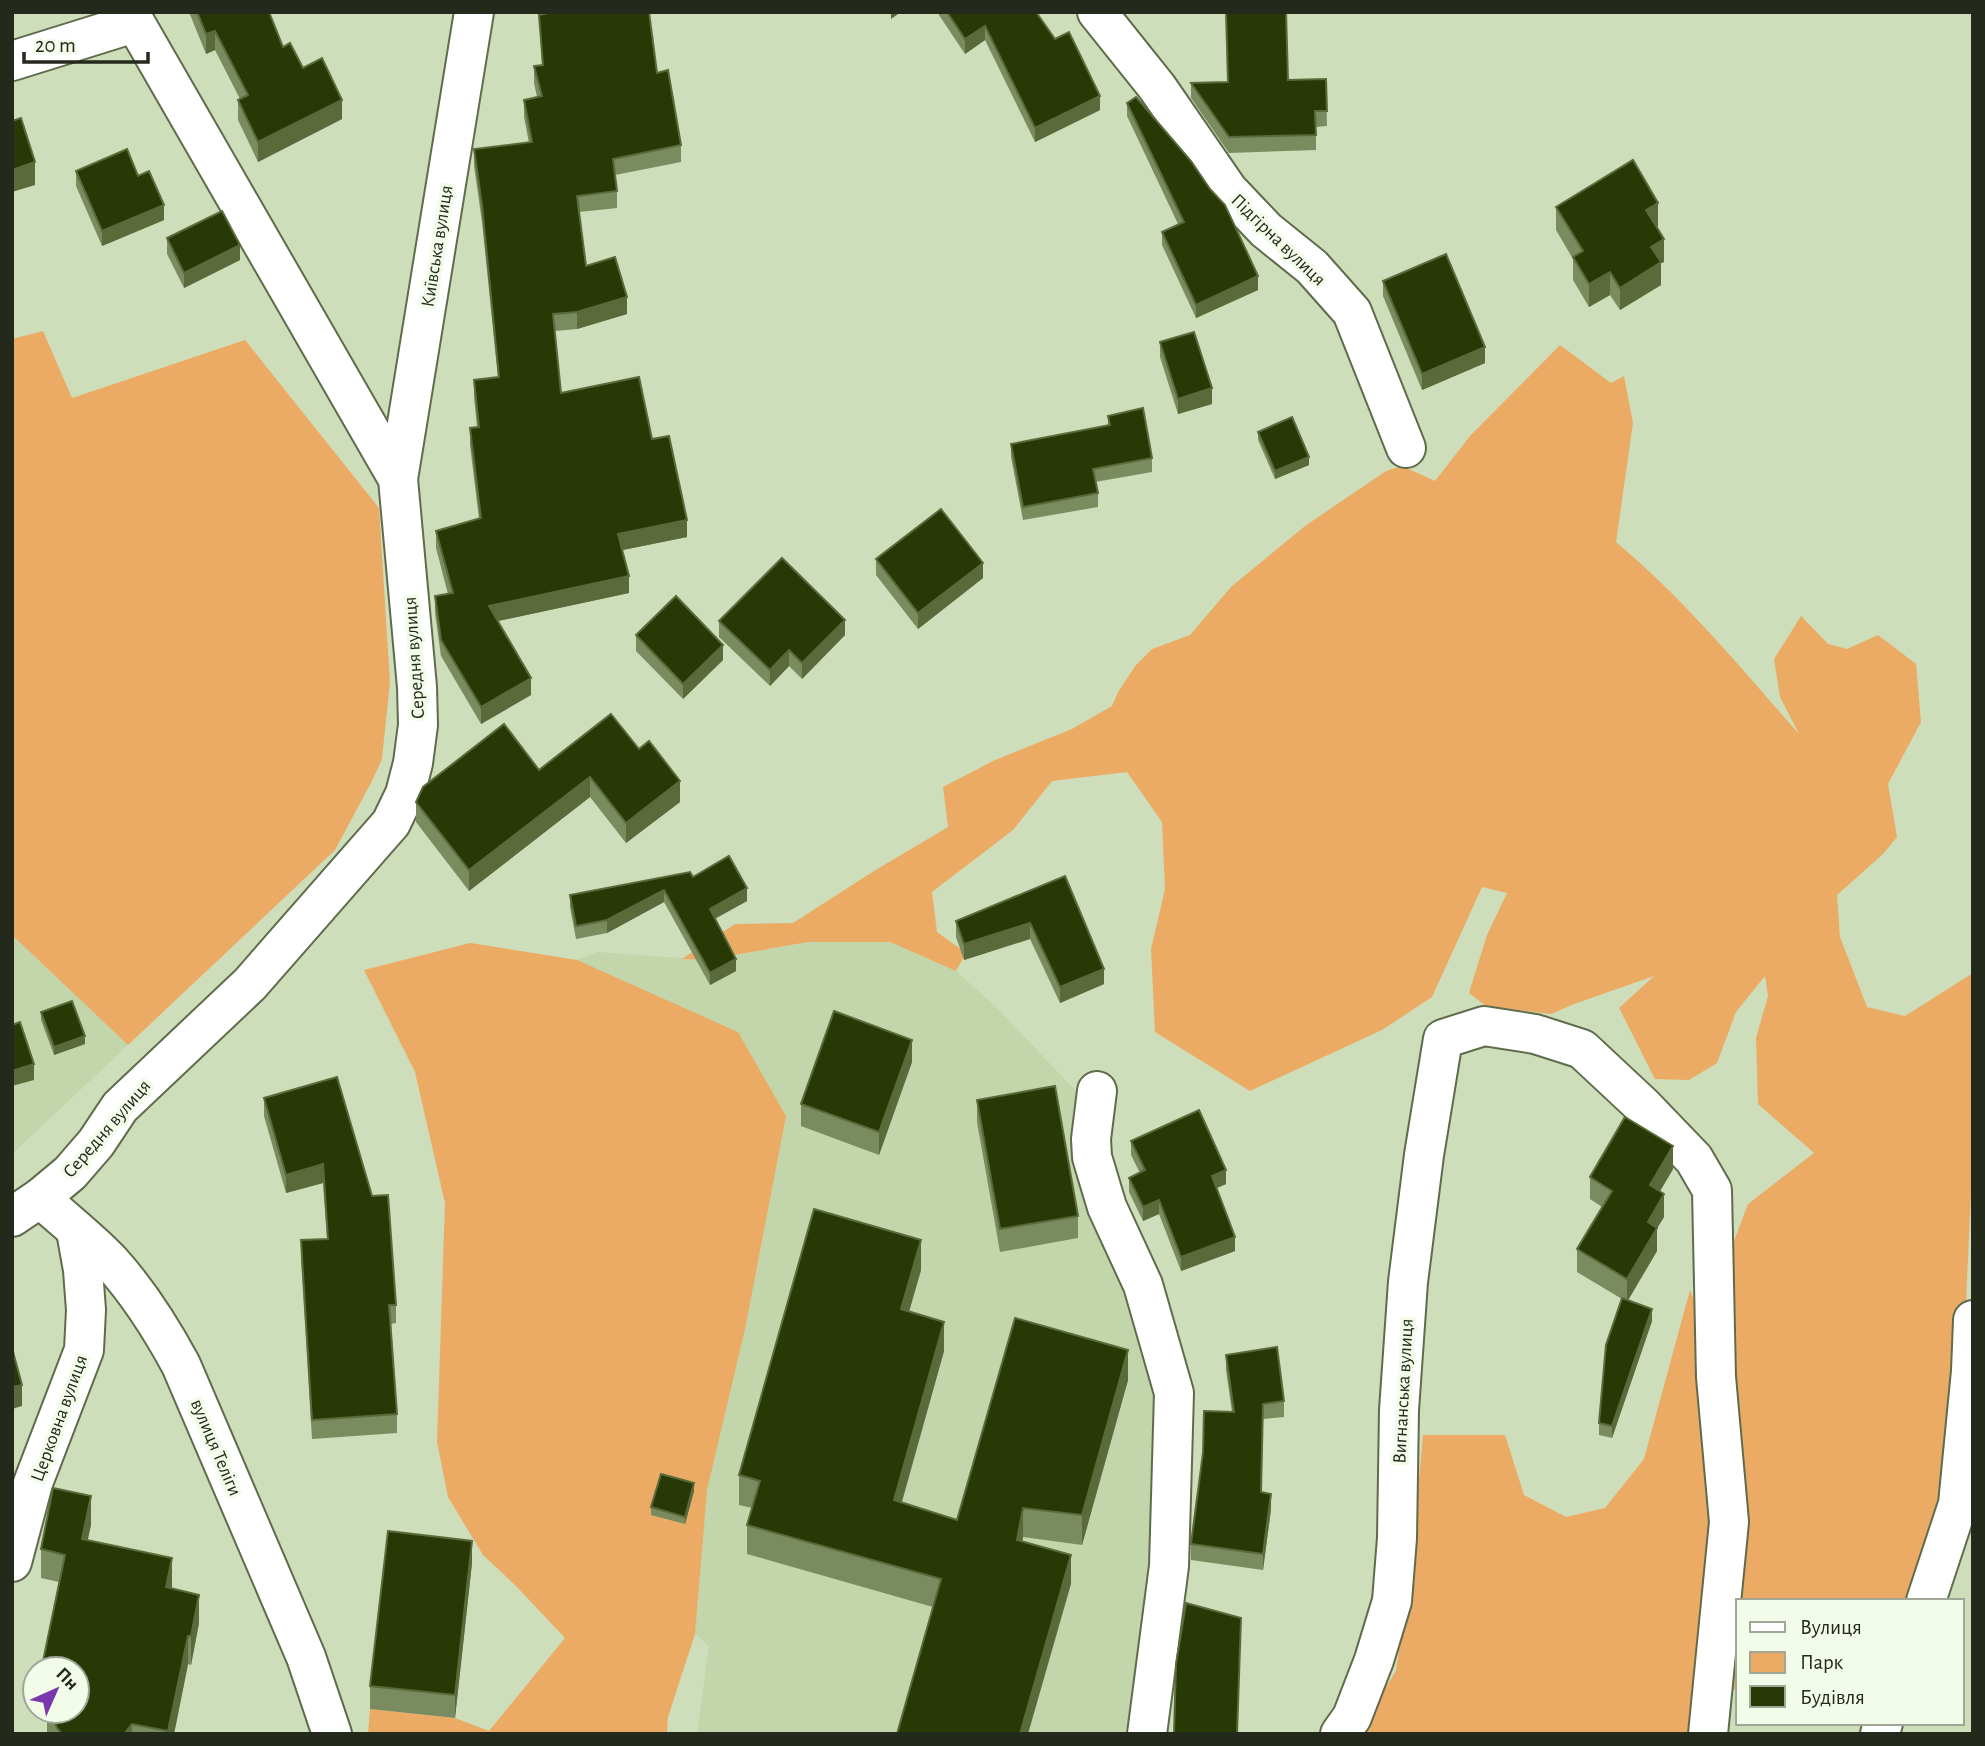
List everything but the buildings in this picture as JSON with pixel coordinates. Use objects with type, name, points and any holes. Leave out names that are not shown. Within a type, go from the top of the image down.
[{"type":"street","name":"Київська вулиця","points":[[398,479],[474,12]]},
{"type":"street","name":"Підгірна вулиця","points":[[1097,12],[1157,87],[1228,190],[1266,230],[1312,267],[1352,312],[1406,448]]},
{"type":"street","name":"Середня вулиця","points":[[26,1208],[70,1173],[96,1143],[120,1107],[250,984],[391,823],[408,783],[418,725],[398,479],[131,18]]},
{"type":"street","points":[[12,61],[131,18]]},
{"type":"street","name":"Вигнанська вулиця","points":[[1339,1734],[1352,1717],[1374,1660],[1392,1601],[1397,1538],[1399,1410],[1408,1282],[1424,1155],[1443,1039],[1484,1026],[1535,1034],[1582,1049],[1694,1158],[1712,1191],[1716,1377],[1729,1522],[1708,1734]]},
{"type":"street","points":[[1097,1091],[1091,1139],[1092,1157],[1107,1207],[1143,1285],[1174,1393],[1169,1566],[1147,1734]]},
{"type":"street","name":"вулиця Теліги","points":[[26,1208],[76,1231],[108,1260],[160,1327],[181,1365],[306,1657],[332,1734]]},
{"type":"street","name":"Церковна вулиця","points":[[12,1562],[33,1483],[84,1350],[86,1310],[76,1231]]},
{"type":"street","points":[[1927,1599],[1958,1504],[1971,1371],[1973,1320]]},
{"type":"shaded area","points":[[12,935],[128,1045],[12,1154]]},
{"type":"shaded area","points":[[808,942],[890,942],[956,971],[997,1008],[1076,1091],[1094,1206],[1158,1382],[1162,1521],[1131,1730],[1123,1734],[697,1734],[709,1646],[562,1519],[547,1270],[577,960],[597,952],[706,960]]},
{"type":"green space","points":[[43,331],[72,398],[245,340],[379,508],[390,682],[382,759],[373,779],[335,850],[128,1045],[12,935],[12,339]]},
{"type":"green space","points":[[1560,345],[1611,383],[1624,376],[1633,423],[1616,542],[1688,610],[1799,734],[1780,697],[1774,659],[1801,616],[1828,644],[1847,649],[1878,635],[1916,664],[1921,722],[1888,784],[1897,837],[1883,854],[1837,895],[1840,937],[1867,1007],[1905,1016],[1973,973],[1973,1150],[1964,1345],[1951,1505],[1919,1599],[1736,1599],[1736,1689],[1726,1691],[1725,1265],[1748,1204],[1814,1153],[1758,1104],[1756,1038],[1768,996],[1765,976],[1736,1012],[1717,1063],[1689,1080],[1655,1079],[1619,1008],[1654,976],[1551,1014],[1486,1006],[1469,993],[1487,935],[1507,893],[1482,887],[1432,997],[1382,1030],[1250,1091],[1155,1032],[1151,949],[1165,889],[1162,822],[1127,772],[1052,781],[1013,830],[932,892],[937,932],[966,953],[956,971],[890,942],[808,942],[706,960],[682,959],[735,924],[793,923],[948,827],[943,787],[995,760],[1072,729],[1112,706],[1136,665],[1152,649],[1190,635],[1231,587],[1305,526],[1386,471],[1402,466],[1435,481],[1470,436]]},
{"type":"green space","points":[[470,943],[577,960],[738,1032],[786,1116],[745,1329],[707,1490],[695,1634],[668,1717],[667,1734],[368,1734],[370,1709],[455,1718],[489,1731],[565,1638],[483,1555],[448,1497],[437,1442],[445,1203],[415,1072],[364,970]]},
{"type":"green space","points":[[1690,1290],[1701,1318],[1717,1487],[1689,1734],[1353,1734],[1367,1718],[1396,1671],[1412,1559],[1423,1435],[1505,1435],[1524,1495],[1566,1517],[1605,1508],[1644,1459]]}]
